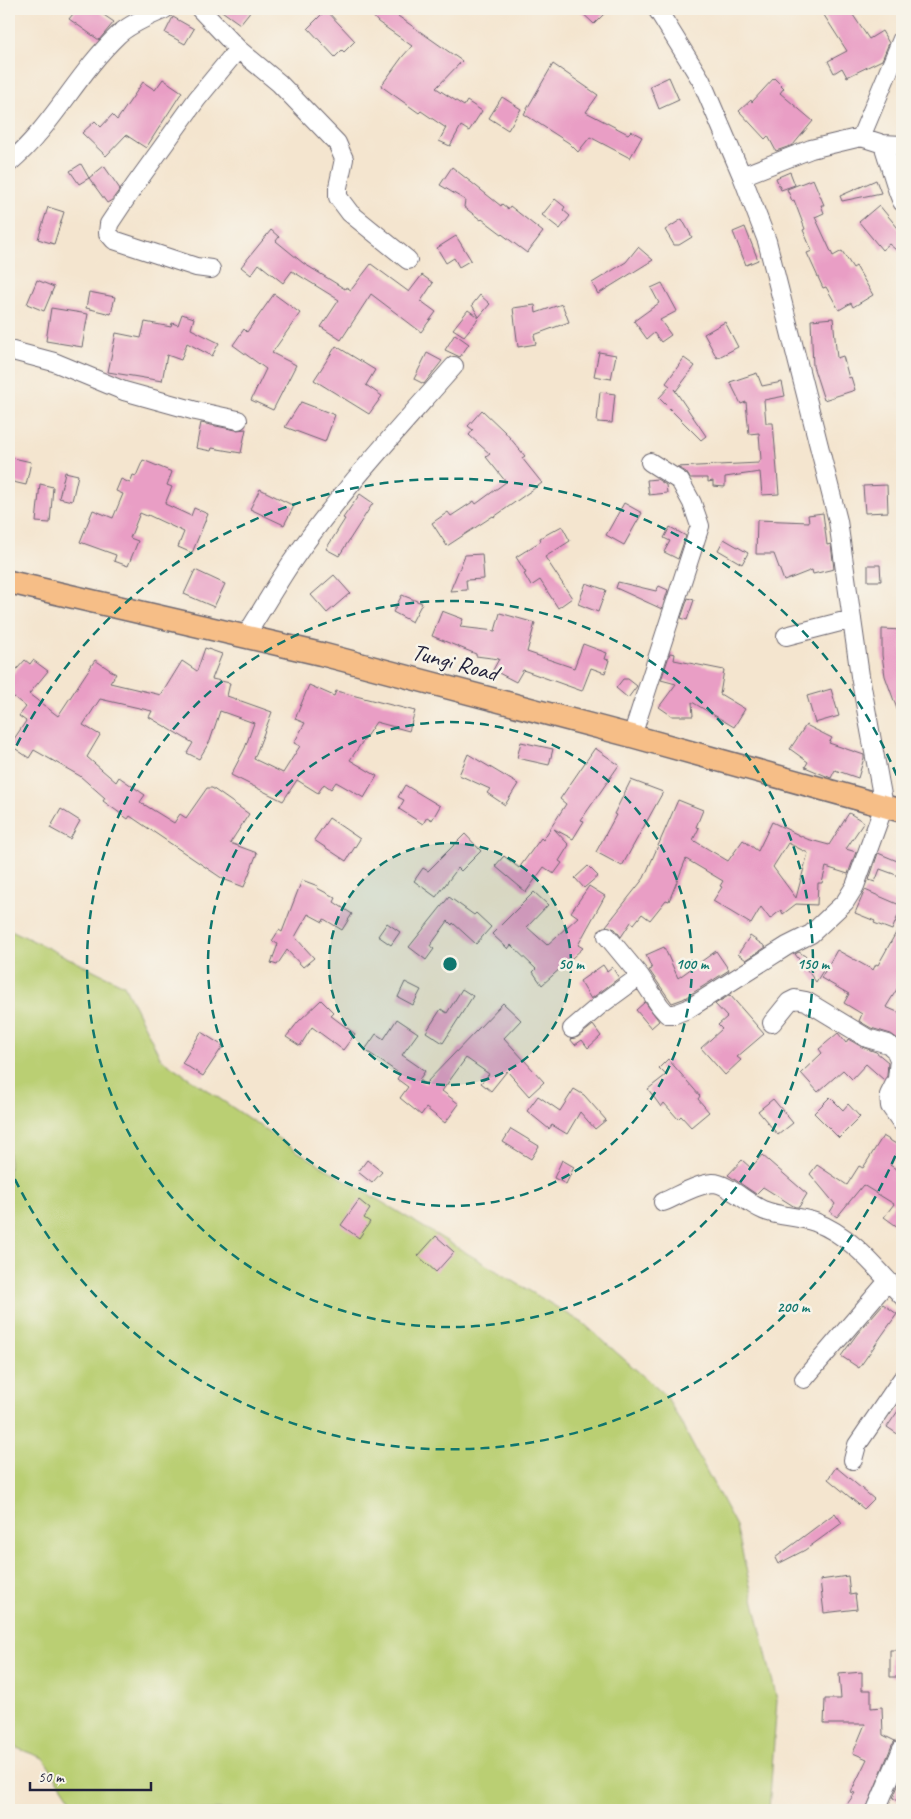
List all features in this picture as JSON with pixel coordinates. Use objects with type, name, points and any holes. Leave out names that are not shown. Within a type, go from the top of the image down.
[{"type":"main road","name":"Tungi Road","points":[[9,582],[320,654],[632,736],[893,809]]},
{"type":"street","points":[[9,164],[38,134],[91,66],[119,34],[147,17],[165,9]]},
{"type":"street","points":[[200,9],[238,49],[279,83],[337,143],[344,159],[338,187],[338,197],[350,213],[408,260]]},
{"type":"street","points":[[607,936],[640,976],[667,1014],[688,1010],[787,946],[811,934],[845,902],[855,886],[893,809],[860,676],[835,512],[767,241],[742,176],[701,80],[657,9]]},
{"type":"street","points":[[861,137],[902,39]]},
{"type":"street","points":[[211,269],[196,267],[114,240],[108,234],[109,224],[197,99],[238,49]]},
{"type":"street","points":[[742,176],[811,149],[861,137],[883,144],[902,145]]},
{"type":"street","points":[[883,144],[902,202]]},
{"type":"street","points":[[9,350],[54,362],[124,391],[238,420]]},
{"type":"street","points":[[245,637],[290,564],[309,539],[360,475],[454,366]]},
{"type":"street","points":[[632,736],[700,526],[692,503],[680,481],[650,462]]},
{"type":"street","points":[[786,636],[852,619]]},
{"type":"street","points":[[572,1029],[599,1006],[640,976]]},
{"type":"street","points":[[772,1023],[790,1002],[795,999],[806,1001],[867,1038],[888,1044],[895,1050],[899,1059],[897,1079],[889,1095],[890,1106],[902,1123]]},
{"type":"street","points":[[663,1202],[702,1185],[714,1183],[724,1185],[742,1199],[764,1210],[812,1221],[833,1231],[860,1251],[902,1296]]},
{"type":"street","points":[[804,1379],[888,1280]]},
{"type":"street","points":[[853,1460],[858,1445],[902,1379]]},
{"type":"street","points":[[876,1810],[902,1749]]},
{"type":"green space","points":[[9,929],[124,985],[161,1059],[297,1151],[583,1323],[667,1397],[736,1526],[777,1700],[769,1810],[78,1810],[43,1758],[9,1745]]},
{"type":"building","points":[[77,9],[95,9],[114,22],[99,40],[69,19]]},
{"type":"building","points":[[219,9],[252,9],[240,24]]},
{"type":"building","points":[[367,9],[388,9],[462,61],[436,88],[464,106],[467,101],[482,111],[469,131],[461,126],[450,146],[439,141],[446,128],[421,111],[419,113],[381,86],[412,46],[378,22]]},
{"type":"building","points":[[578,9],[609,9],[594,24]]},
{"type":"building","points":[[820,9],[849,9],[869,39],[882,31],[889,43],[882,60],[847,77],[842,68],[834,73],[828,61],[847,51]]},
{"type":"building","points":[[326,10],[355,41],[344,52],[342,50],[335,57],[308,28]]},
{"type":"building","points":[[173,17],[194,29],[185,44],[165,33]]},
{"type":"building","points":[[553,64],[598,95],[586,112],[628,134],[631,131],[642,137],[630,158],[590,137],[578,152],[569,143],[524,114]]},
{"type":"building","points":[[669,77],[679,100],[659,109],[650,86]]},
{"type":"building","points":[[774,78],[784,88],[780,93],[813,121],[793,145],[776,151],[768,136],[765,139],[739,111],[751,100],[752,102]]},
{"type":"building","points":[[163,79],[182,92],[146,148],[126,135],[106,156],[82,133],[95,121],[101,127],[112,115],[117,120],[143,82],[155,90]]},
{"type":"building","points":[[502,97],[521,109],[508,130],[489,118]]},
{"type":"building","points":[[81,164],[89,178],[79,184],[70,171]]},
{"type":"building","points":[[104,166],[120,189],[112,200],[107,203],[89,178]]},
{"type":"building","points":[[452,167],[501,206],[502,204],[508,209],[510,206],[543,232],[527,253],[464,207],[465,200],[440,185]]},
{"type":"building","points":[[790,172],[795,185],[781,190],[776,178]]},
{"type":"building","points":[[813,179],[824,205],[821,205],[824,213],[815,217],[833,256],[842,251],[853,268],[856,266],[873,295],[853,307],[851,303],[839,310],[826,287],[823,288],[807,253],[812,251],[803,230],[805,229],[794,200],[792,201],[787,189]]},
{"type":"building","points":[[876,180],[881,193],[842,201],[840,196]]},
{"type":"building","points":[[555,199],[565,207],[563,210],[570,216],[560,229],[542,215]]},
{"type":"building","points":[[879,205],[902,233],[902,255],[889,244],[882,250],[859,222]]},
{"type":"building","points":[[48,207],[64,212],[54,244],[38,239]]},
{"type":"building","points":[[682,219],[692,237],[679,245],[674,245],[665,230]]},
{"type":"building","points":[[745,227],[758,260],[746,265],[733,232]]},
{"type":"building","points":[[271,230],[279,237],[276,241],[303,263],[345,289],[346,287],[351,290],[371,264],[409,292],[422,275],[433,283],[421,301],[436,312],[421,332],[371,294],[341,340],[321,327],[339,300],[292,271],[283,283],[259,264],[251,275],[241,267]]},
{"type":"building","points":[[456,236],[471,260],[459,267],[454,258],[446,263],[437,248]]},
{"type":"building","points":[[638,247],[653,260],[598,294],[592,283],[626,262]]},
{"type":"building","points":[[37,280],[54,287],[44,311],[27,304]]},
{"type":"building","points":[[662,283],[677,311],[660,320],[671,335],[661,342],[654,333],[647,339],[634,321],[659,303],[651,288]]},
{"type":"building","points":[[89,292],[115,297],[111,314],[86,308]]},
{"type":"building","points":[[274,294],[300,313],[272,353],[296,365],[273,410],[251,400],[266,369],[233,345],[244,329],[247,332]]},
{"type":"building","points":[[480,295],[490,304],[479,317],[472,305]]},
{"type":"building","points":[[562,304],[569,322],[534,335],[536,344],[518,347],[513,308],[535,305],[536,313]]},
{"type":"building","points":[[51,308],[88,314],[82,347],[46,341]]},
{"type":"building","points":[[468,310],[479,318],[464,336],[453,329]]},
{"type":"building","points":[[182,314],[194,318],[191,329],[219,343],[212,356],[187,343],[181,360],[167,355],[162,381],[108,372],[116,333],[141,338],[145,322],[171,327],[172,323],[178,325]]},
{"type":"building","points":[[833,318],[837,358],[843,356],[849,378],[851,377],[855,390],[824,400],[813,366],[811,320]]},
{"type":"building","points":[[725,322],[738,347],[717,358],[704,334]]},
{"type":"building","points":[[455,334],[469,344],[460,357],[445,350]]},
{"type":"building","points":[[336,346],[375,370],[366,385],[382,396],[369,414],[314,380]]},
{"type":"building","points":[[599,352],[616,355],[611,379],[594,376]]},
{"type":"building","points":[[427,353],[442,361],[424,384],[414,379]]},
{"type":"building","points":[[684,358],[695,366],[676,391],[674,389],[706,436],[701,440],[659,398],[670,386],[666,383]]},
{"type":"building","points":[[757,373],[762,386],[782,382],[785,396],[764,400],[766,423],[773,423],[779,494],[762,495],[760,472],[725,477],[725,487],[713,486],[713,481],[708,482],[708,478],[690,478],[686,472],[677,467],[759,463],[761,460],[759,433],[749,434],[746,402],[741,404],[730,382]]},
{"type":"building","points":[[600,392],[615,394],[612,423],[597,422]]},
{"type":"building","points":[[301,402],[335,415],[325,442],[285,427]]},
{"type":"building","points":[[482,410],[505,432],[525,456],[522,458],[542,483],[494,517],[447,546],[432,523],[448,512],[451,516],[474,501],[476,504],[506,482],[486,457],[490,454],[469,435],[473,430],[468,426]]},
{"type":"building","points":[[201,423],[236,430],[246,429],[241,453],[212,448],[211,451],[196,448]]},
{"type":"building","points":[[9,457],[31,462],[26,485],[9,481]]},
{"type":"building","points":[[143,460],[172,472],[167,485],[172,487],[165,504],[191,516],[194,508],[208,514],[192,553],[178,547],[184,532],[140,513],[130,538],[138,541],[128,566],[114,561],[116,555],[80,542],[93,510],[113,518],[123,494],[116,491],[121,479],[130,483],[133,475],[136,476]]},
{"type":"building","points":[[65,472],[78,475],[72,501],[59,498]]},
{"type":"building","points":[[657,479],[666,485],[667,493],[649,495],[647,480]]},
{"type":"building","points":[[40,484],[53,487],[50,523],[36,522]]},
{"type":"building","points":[[887,485],[888,512],[865,513],[863,486]]},
{"type":"building","points":[[260,489],[294,506],[284,525],[250,509]]},
{"type":"building","points":[[360,494],[373,503],[339,556],[326,549],[345,519],[343,518]]},
{"type":"building","points":[[624,503],[642,513],[624,545],[606,535]]},
{"type":"building","points":[[823,513],[827,545],[831,544],[834,569],[813,574],[812,570],[784,581],[774,554],[756,554],[757,520],[809,522],[808,515]]},
{"type":"building","points":[[562,526],[570,541],[545,557],[572,598],[558,608],[540,580],[531,586],[524,574],[526,573],[516,557],[541,541],[540,538]]},
{"type":"building","points":[[670,527],[686,536],[678,559],[664,552],[670,541],[664,538]]},
{"type":"building","points":[[724,539],[748,553],[742,564],[718,550]]},
{"type":"building","points":[[482,554],[484,579],[466,580],[467,590],[450,591],[465,555]]},
{"type":"building","points":[[868,565],[880,565],[881,581],[868,581]]},
{"type":"building","points":[[195,570],[225,584],[214,607],[184,594]]},
{"type":"building","points":[[334,575],[350,593],[327,613],[311,595]]},
{"type":"building","points":[[618,582],[656,591],[659,586],[668,590],[662,609],[616,588]]},
{"type":"building","points":[[586,583],[606,590],[598,612],[578,604]]},
{"type":"building","points":[[402,595],[422,603],[412,622],[393,612]]},
{"type":"building","points":[[688,598],[694,600],[687,620],[681,618]]},
{"type":"building","points":[[442,611],[463,619],[460,627],[495,631],[500,613],[535,623],[527,652],[574,668],[583,644],[607,653],[605,659],[609,660],[605,673],[591,668],[582,691],[523,670],[516,682],[493,670],[499,659],[476,656],[476,654],[432,636]]},
{"type":"building","points":[[882,629],[902,630],[901,720],[885,676],[882,655]]},
{"type":"building","points":[[205,648],[222,654],[212,679],[230,683],[227,696],[272,712],[254,759],[283,773],[300,746],[294,743],[305,723],[295,719],[309,685],[334,696],[336,691],[415,711],[409,731],[376,722],[350,760],[377,776],[364,798],[336,782],[331,789],[324,784],[318,793],[297,780],[283,801],[231,775],[245,748],[254,723],[220,711],[210,741],[199,759],[187,753],[193,743],[149,717],[152,711],[100,699],[83,725],[100,735],[87,757],[116,782],[119,777],[145,795],[140,802],[174,823],[180,814],[186,818],[207,788],[212,788],[249,814],[230,843],[257,853],[244,887],[223,879],[130,816],[128,819],[103,801],[105,798],[80,776],[34,750],[29,758],[10,745],[26,721],[19,716],[26,707],[9,693],[9,678],[25,660],[30,664],[33,660],[48,671],[29,694],[58,716],[95,660],[116,674],[110,683],[161,695],[182,661],[197,671]]},
{"type":"building","points":[[670,653],[675,654],[674,660],[724,670],[720,694],[745,709],[734,727],[692,702],[693,716],[672,716],[659,707],[676,684],[661,680]]},
{"type":"building","points":[[623,679],[628,679],[637,686],[628,698],[616,688]]},
{"type":"building","points":[[831,689],[839,716],[815,723],[807,696]]},
{"type":"building","points":[[806,725],[832,738],[829,743],[864,755],[858,778],[835,770],[831,778],[805,767],[808,762],[790,749]]},
{"type":"building","points":[[521,742],[553,749],[549,765],[517,758]]},
{"type":"building","points":[[595,748],[619,765],[581,820],[584,821],[573,839],[554,829],[569,845],[559,861],[562,863],[554,874],[544,867],[526,892],[495,866],[504,856],[519,868],[541,838],[543,840],[566,804],[560,799]]},
{"type":"building","points":[[468,754],[518,784],[505,805],[487,793],[490,789],[459,775]]},
{"type":"building","points":[[631,780],[663,792],[622,866],[596,852],[616,815],[614,814]]},
{"type":"building","points":[[405,785],[440,806],[432,820],[427,817],[423,824],[399,809],[404,800],[398,797]]},
{"type":"building","points":[[678,800],[703,810],[696,827],[699,828],[693,840],[728,861],[743,840],[758,851],[772,822],[807,839],[829,845],[849,813],[864,822],[846,849],[856,852],[848,874],[826,867],[822,883],[818,883],[817,905],[796,904],[783,914],[781,910],[770,919],[761,907],[751,924],[713,901],[722,887],[720,886],[723,881],[686,859],[669,901],[666,900],[650,920],[642,914],[634,924],[631,922],[621,937],[615,929],[606,926],[644,878]],"holes":[[[788,843],[808,853],[796,898],[773,867]]]},
{"type":"building","points":[[61,809],[80,821],[70,839],[50,828]]},
{"type":"building","points":[[329,818],[360,839],[346,861],[314,840]]},
{"type":"building","points":[[465,834],[481,851],[461,871],[458,868],[436,897],[414,881],[423,868],[428,871]]},
{"type":"building","points":[[878,853],[902,863],[902,877],[880,869],[875,882],[869,880]]},
{"type":"building","points":[[588,866],[598,876],[584,888],[575,878]]},
{"type":"building","points":[[302,880],[318,886],[317,888],[336,898],[334,902],[352,914],[342,930],[324,919],[323,922],[308,914],[295,937],[314,958],[303,967],[287,950],[277,965],[271,963],[278,944],[272,941],[279,930],[282,932]]},
{"type":"building","points":[[589,886],[605,896],[578,945],[583,948],[542,985],[533,972],[536,969],[511,945],[508,949],[492,934],[534,892],[548,905],[527,927],[547,945],[578,917],[571,912]]},
{"type":"building","points":[[865,890],[902,906],[892,930],[855,913]]},
{"type":"building","points":[[449,897],[474,915],[476,913],[491,927],[476,944],[453,923],[452,925],[448,921],[430,946],[434,949],[426,960],[409,947]]},
{"type":"building","points":[[902,922],[902,981],[886,1007],[902,1014],[902,1042],[891,1034],[871,1028],[859,1021],[862,1014],[844,1003],[849,994],[821,978],[837,950],[873,970],[876,964],[878,965]]},
{"type":"building","points":[[387,923],[400,932],[391,945],[378,936]]},
{"type":"building","points":[[750,936],[766,947],[746,960],[738,954]]},
{"type":"building","points":[[664,947],[678,978],[716,951],[729,970],[683,999],[672,1003],[649,970],[652,969],[646,955]]},
{"type":"building","points":[[799,952],[824,969],[816,982],[795,954]]},
{"type":"building","points":[[603,965],[607,971],[612,967],[619,978],[591,999],[580,981]]},
{"type":"building","points":[[405,982],[421,990],[413,1005],[398,997]]},
{"type":"building","points":[[462,989],[473,996],[443,1043],[426,1032],[441,1009],[447,1013]]},
{"type":"building","points":[[730,995],[764,1034],[737,1057],[741,1060],[725,1075],[701,1048],[722,1029],[718,1025],[727,1017],[715,1004]]},
{"type":"building","points":[[321,1000],[333,1012],[330,1015],[355,1034],[343,1050],[312,1027],[300,1046],[286,1037],[298,1022]]},
{"type":"building","points":[[645,1002],[659,1021],[651,1028],[636,1010]]},
{"type":"building","points":[[503,1003],[521,1020],[504,1038],[544,1082],[529,1096],[507,1071],[491,1091],[481,1083],[489,1074],[466,1058],[442,1091],[459,1104],[445,1123],[426,1108],[421,1115],[400,1098],[408,1087],[397,1079],[400,1074],[365,1050],[376,1034],[384,1039],[397,1019],[418,1033],[402,1055],[425,1071],[419,1080],[425,1084]]},
{"type":"building","points":[[593,1025],[601,1036],[588,1048],[582,1040],[575,1045],[570,1039],[578,1037]]},
{"type":"building","points":[[201,1032],[223,1046],[203,1076],[182,1063]]},
{"type":"building","points":[[838,1033],[846,1043],[848,1039],[876,1052],[888,1062],[887,1076],[884,1080],[866,1064],[852,1079],[843,1070],[818,1092],[801,1073],[822,1053],[819,1049]]},
{"type":"building","points":[[668,1059],[700,1096],[698,1099],[709,1112],[691,1127],[681,1116],[678,1119],[664,1103],[661,1107],[648,1089],[666,1075],[659,1068]]},
{"type":"building","points":[[574,1089],[584,1095],[606,1120],[595,1129],[580,1112],[567,1134],[552,1125],[549,1129],[527,1111],[538,1096],[560,1111]]},
{"type":"building","points":[[830,1097],[843,1110],[848,1104],[860,1117],[839,1138],[814,1113]]},
{"type":"building","points":[[773,1099],[793,1123],[778,1135],[758,1111]]},
{"type":"building","points":[[511,1129],[539,1146],[531,1159],[503,1142]]},
{"type":"building","points":[[883,1136],[901,1147],[890,1165],[902,1173],[902,1230],[884,1217],[894,1204],[863,1185],[837,1217],[830,1212],[835,1204],[810,1174],[817,1165],[847,1185],[859,1166],[863,1168]]},
{"type":"building","points":[[762,1155],[807,1194],[799,1207],[795,1207],[763,1187],[756,1194],[728,1175],[742,1160],[751,1168]]},
{"type":"building","points":[[367,1160],[382,1172],[372,1183],[358,1172]]},
{"type":"building","points":[[562,1160],[574,1167],[566,1184],[554,1178]]},
{"type":"building","points":[[359,1200],[370,1209],[364,1218],[370,1222],[359,1238],[341,1225]]},
{"type":"building","points":[[436,1236],[454,1252],[436,1272],[418,1256]]},
{"type":"building","points":[[883,1304],[897,1314],[859,1368],[841,1356]]},
{"type":"building","points":[[902,1405],[902,1437],[887,1427]]},
{"type":"building","points":[[836,1467],[874,1499],[864,1509],[828,1479]]},
{"type":"building","points":[[835,1513],[842,1523],[805,1550],[778,1564],[775,1558]]},
{"type":"building","points":[[848,1576],[850,1595],[855,1594],[857,1609],[824,1613],[820,1580]]},
{"type":"building","points":[[890,1650],[902,1650],[902,1677],[890,1677]]},
{"type":"building","points":[[862,1672],[862,1690],[871,1690],[871,1708],[882,1707],[883,1735],[895,1741],[866,1810],[843,1810],[855,1793],[851,1792],[867,1759],[853,1753],[865,1724],[824,1724],[825,1699],[841,1699],[839,1674]]},
{"type":"building","points":[[902,1776],[902,1803],[893,1798]]}]
